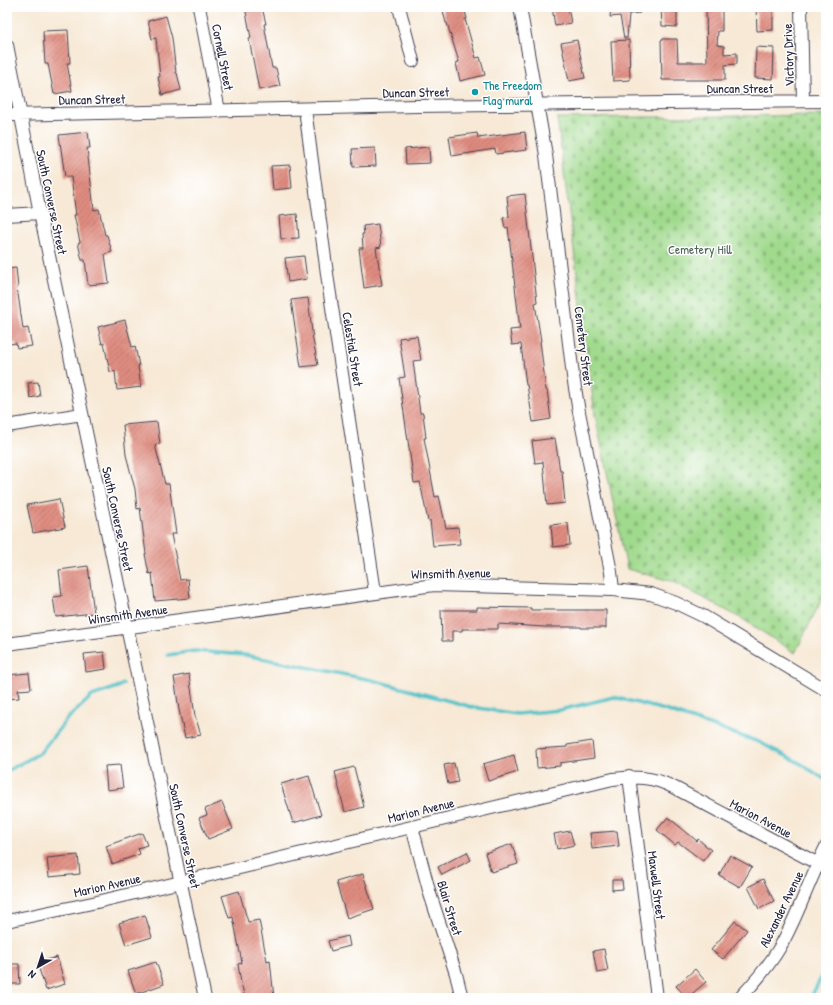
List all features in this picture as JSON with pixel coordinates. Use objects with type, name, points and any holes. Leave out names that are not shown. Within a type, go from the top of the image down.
[{"type":"street","name":"Cornell Street","points":[[199,7],[219,111]]},
{"type":"street","points":[[399,7],[413,61]]},
{"type":"street","name":"Cemetery Street","points":[[520,7],[547,163],[573,376],[580,419],[611,572],[613,590]]},
{"type":"street","name":"Victory Drive","points":[[801,7],[803,101]]},
{"type":"street","name":"South Converse Street","points":[[7,45],[40,212],[205,998]]},
{"type":"street","name":"Duncan Street","points":[[7,115],[826,101]]},
{"type":"street","name":"Celestial Street","points":[[305,109],[328,281],[375,592]]},
{"type":"street","points":[[7,215],[40,212]]},
{"type":"street","points":[[7,426],[82,414]]},
{"type":"street","name":"Winsmith Avenue","points":[[7,644],[434,585],[613,590],[650,594],[676,602],[703,616],[826,690]]},
{"type":"street","name":"Marion Avenue","points":[[7,921],[180,883],[614,778],[629,776],[652,778],[673,787],[822,866]]},
{"type":"street","name":"Maxwell Street","points":[[629,776],[657,998]]},
{"type":"street","name":"Blair Street","points":[[412,827],[430,894],[456,974],[462,998]]},
{"type":"street","name":"Alexander Avenue","points":[[740,998],[763,971],[779,948],[822,866],[826,847]]},
{"type":"green space","name":"Cemetery Hill","points":[[826,115],[826,591],[795,653],[744,620],[674,582],[627,569],[595,415],[557,118]]},
{"type":"building","points":[[245,7],[262,7],[272,68],[276,68],[280,86],[259,90],[249,39],[251,38]]},
{"type":"building","points":[[442,7],[464,7],[467,19],[465,19],[476,58],[480,57],[485,75],[460,81],[456,63],[459,62]]},
{"type":"building","points":[[552,7],[568,7],[571,23],[555,26]]},
{"type":"building","points":[[611,7],[639,7],[640,13],[629,14],[627,38],[624,38],[620,16],[610,17]]},
{"type":"building","points":[[661,7],[677,7],[677,27],[662,26]]},
{"type":"building","points":[[706,7],[722,7],[722,31],[718,31],[717,45],[724,46],[724,54],[737,53],[737,64],[725,65],[725,80],[662,80],[661,40],[663,39],[677,39],[678,62],[707,62]]},
{"type":"building","points":[[756,7],[773,7],[773,30],[757,31]]},
{"type":"building","points":[[166,16],[172,38],[176,73],[181,90],[162,95],[158,77],[160,77],[156,38],[152,39],[148,21]]},
{"type":"building","points":[[68,30],[70,63],[67,63],[72,91],[54,94],[48,64],[45,64],[43,31]]},
{"type":"building","points":[[577,40],[585,78],[569,81],[561,43]]},
{"type":"building","points":[[629,40],[630,80],[613,81],[611,41]]},
{"type":"building","points":[[756,47],[774,48],[773,79],[755,78]]},
{"type":"building","points":[[88,132],[90,148],[87,148],[94,210],[99,209],[105,235],[107,235],[112,252],[105,254],[109,283],[88,285],[85,260],[82,260],[78,243],[80,242],[74,215],[76,215],[71,177],[65,177],[59,135]]},
{"type":"building","points":[[525,132],[527,150],[496,154],[495,149],[452,156],[449,137],[477,133],[478,138]]},
{"type":"building","points":[[429,147],[430,163],[406,164],[405,149]]},
{"type":"building","points":[[375,148],[376,166],[353,167],[352,149]]},
{"type":"building","points":[[290,165],[292,188],[273,190],[271,166]]},
{"type":"building","points":[[525,194],[537,302],[535,303],[551,419],[533,422],[526,385],[521,344],[512,345],[510,330],[520,329],[508,227],[505,228],[503,218],[509,217],[507,196]]},
{"type":"building","points":[[297,214],[299,238],[281,239],[279,216]]},
{"type":"building","points":[[378,224],[381,247],[376,248],[382,285],[364,288],[359,248],[363,248],[363,226]]},
{"type":"building","points":[[304,256],[307,279],[288,282],[285,258]]},
{"type":"building","points":[[16,268],[23,329],[28,328],[32,346],[17,348],[16,343],[10,344],[7,328],[7,269]]},
{"type":"building","points":[[308,298],[313,340],[318,365],[301,367],[291,300]]},
{"type":"building","points":[[125,320],[132,347],[135,346],[141,387],[117,390],[115,371],[110,372],[104,343],[102,344],[98,327]]},
{"type":"building","points":[[417,336],[421,360],[413,361],[420,413],[423,413],[426,438],[424,438],[435,497],[439,496],[446,528],[458,527],[460,544],[433,546],[430,520],[428,521],[420,482],[414,483],[399,378],[405,377],[399,338]]},
{"type":"building","points":[[38,382],[40,396],[30,398],[28,383]]},
{"type":"building","points":[[157,422],[160,444],[155,445],[165,484],[169,484],[176,534],[171,534],[180,580],[188,579],[190,598],[155,601],[152,573],[149,574],[145,554],[140,508],[137,509],[135,489],[126,455],[123,425]]},
{"type":"building","points":[[555,438],[560,471],[562,471],[565,503],[547,505],[543,462],[535,463],[532,441]]},
{"type":"building","points":[[59,499],[65,527],[33,533],[27,505]]},
{"type":"building","points":[[568,523],[570,545],[553,547],[551,525]]},
{"type":"building","points":[[88,566],[94,613],[56,617],[53,597],[62,596],[59,570]]},
{"type":"building","points":[[477,607],[531,608],[531,610],[606,610],[606,628],[544,627],[498,624],[498,629],[462,629],[462,631],[452,631],[452,641],[442,641],[441,610],[477,610]]},
{"type":"building","points":[[104,652],[106,669],[86,672],[84,654]]},
{"type":"building","points":[[29,673],[31,689],[18,690],[19,698],[7,699],[7,675]]},
{"type":"building","points":[[189,674],[195,716],[201,735],[185,738],[174,677]]},
{"type":"building","points":[[592,741],[594,758],[560,763],[560,766],[537,768],[536,749],[567,747],[567,745]]},
{"type":"building","points":[[514,755],[518,772],[488,781],[483,764]]},
{"type":"building","points":[[454,763],[458,782],[448,784],[444,765]]},
{"type":"building","points":[[120,765],[123,788],[107,790],[105,766]]},
{"type":"building","points":[[354,767],[364,807],[345,812],[335,772]]},
{"type":"building","points":[[309,776],[321,815],[293,823],[281,784]]},
{"type":"building","points":[[222,802],[233,829],[208,839],[199,818],[207,815],[205,809]]},
{"type":"building","points":[[668,817],[697,841],[698,839],[711,850],[703,861],[678,842],[675,845],[657,830]]},
{"type":"building","points":[[570,831],[574,845],[557,849],[554,834]]},
{"type":"building","points":[[617,831],[619,846],[592,849],[590,833]]},
{"type":"building","points":[[142,833],[147,845],[138,848],[140,854],[112,864],[106,846]]},
{"type":"building","points":[[512,844],[518,864],[491,872],[485,853]]},
{"type":"building","points":[[467,852],[471,860],[442,875],[438,867]]},
{"type":"building","points":[[78,855],[80,874],[49,877],[47,858]]},
{"type":"building","points":[[730,855],[752,867],[740,887],[719,875]]},
{"type":"building","points":[[363,874],[374,909],[347,918],[336,882]]},
{"type":"building","points":[[763,879],[774,901],[759,909],[748,887]]},
{"type":"building","points":[[612,880],[622,880],[623,889],[612,890]]},
{"type":"building","points":[[239,891],[248,922],[259,920],[267,961],[270,960],[274,998],[245,998],[238,964],[242,963],[233,917],[229,918],[222,896]]},
{"type":"building","points":[[145,915],[152,937],[126,945],[119,923]]},
{"type":"building","points":[[735,921],[747,930],[723,959],[711,950]]},
{"type":"building","points":[[348,936],[350,946],[331,951],[328,941]]},
{"type":"building","points":[[604,949],[608,971],[597,973],[593,951]]},
{"type":"building","points":[[57,957],[65,984],[46,990],[37,963]]},
{"type":"building","points":[[156,962],[164,984],[136,994],[128,971]]},
{"type":"building","points":[[7,964],[19,964],[20,984],[7,984]]},
{"type":"building","points":[[695,969],[706,982],[687,998],[676,986]]},
{"type":"waterway","points":[[168,655],[195,651],[245,655],[372,680],[472,707],[517,714],[560,710],[614,697],[665,710],[759,742],[798,762],[826,780]]},
{"type":"waterway","points":[[7,771],[40,753],[67,719],[92,696],[123,684]]},
{"type":"waterway","points":[[814,998],[813,993],[826,969]]},
{"type":"place","name":"The Freedom Flag mural","points":[[475,92]]}]
